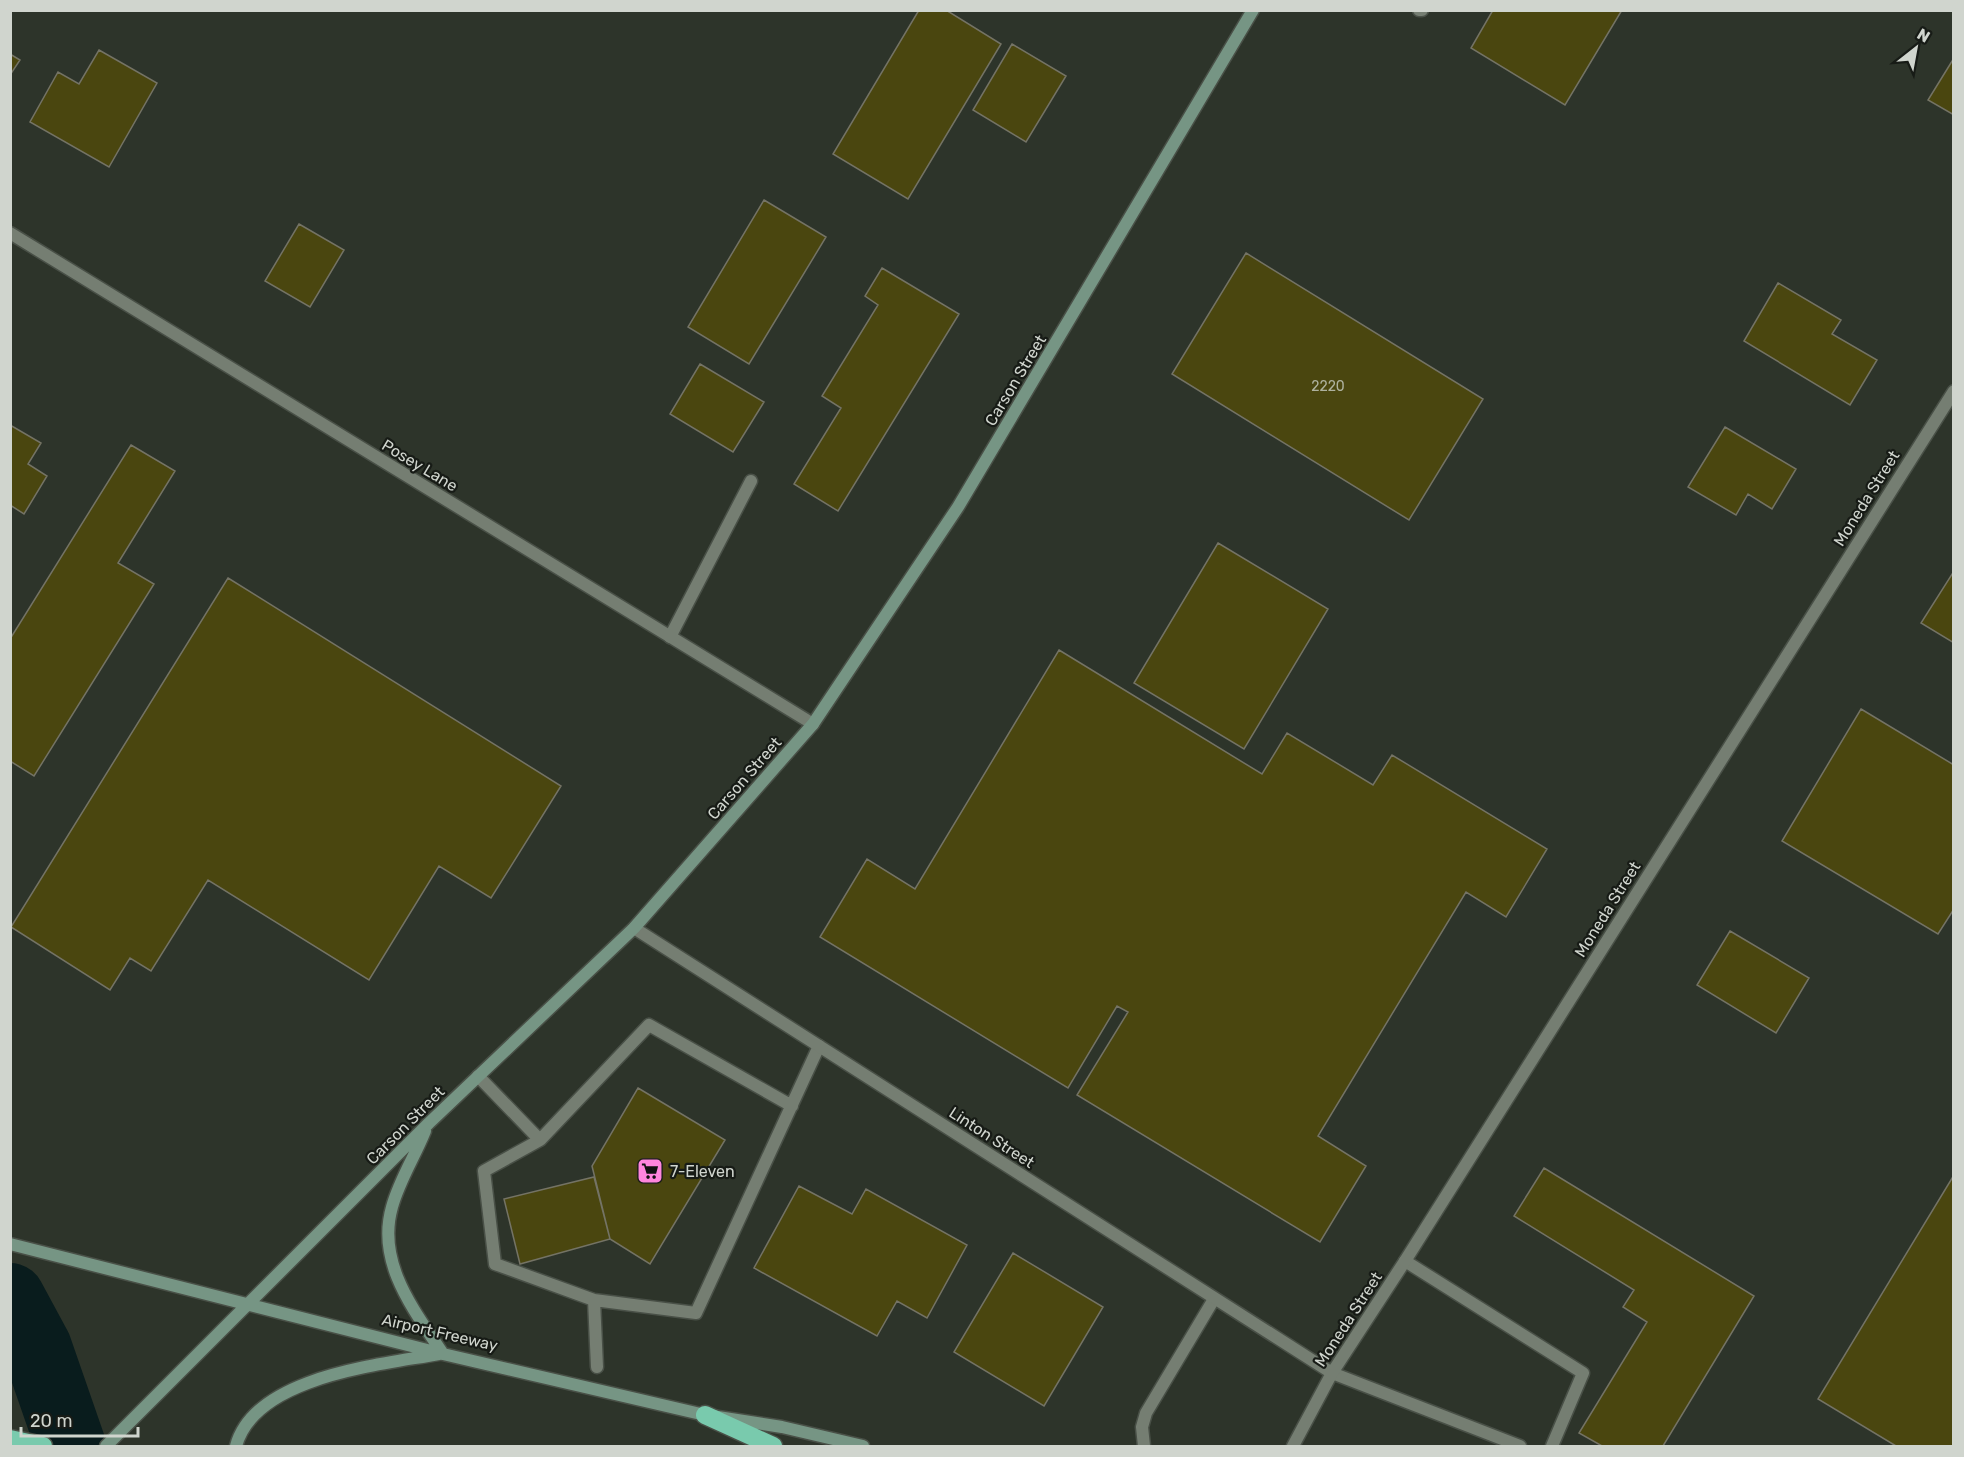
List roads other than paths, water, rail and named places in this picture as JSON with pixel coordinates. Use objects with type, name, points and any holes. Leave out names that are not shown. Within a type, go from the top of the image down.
[{"type":"highway","points":[[705,1415],[773,1446]]},
{"type":"highway","points":[[10,1438],[43,1446]]},
{"type":"street","name":"Carson Street","points":[[106,1446],[429,1123],[634,928],[813,724],[958,507],[1253,10]]},
{"type":"street","name":"Posey Lane","points":[[10,233],[813,724]]},
{"type":"street","name":"Moneda Street","points":[[1293,1446],[1332,1373],[1406,1261],[1953,391]]},
{"type":"street","points":[[670,637],[751,481]]},
{"type":"street","name":"Linton Street","points":[[634,928],[1332,1373],[1520,1446]]},
{"type":"street","points":[[792,1106],[649,1025],[540,1140],[484,1171],[495,1264],[594,1300],[696,1313],[792,1106],[819,1046]]},
{"type":"street","points":[[478,1076],[540,1140]]},
{"type":"street","points":[[236,1446],[256,1413],[288,1393],[341,1371],[443,1354],[406,1298],[395,1274],[387,1239],[392,1207],[429,1123]]},
{"type":"street","name":"Airport Freeway","points":[[10,1244],[443,1354],[705,1415],[782,1427],[863,1446]]},
{"type":"street","points":[[1406,1261],[1582,1373],[1552,1446]]},
{"type":"street","points":[[1144,1446],[1142,1427],[1146,1413],[1214,1299]]},
{"type":"street","points":[[594,1300],[597,1367]]},
{"type":"waterway","points":[[10,1298],[37,1348],[71,1446]]},
{"type":"place","name":"7-Eleven","points":[[650,1171]]}]
